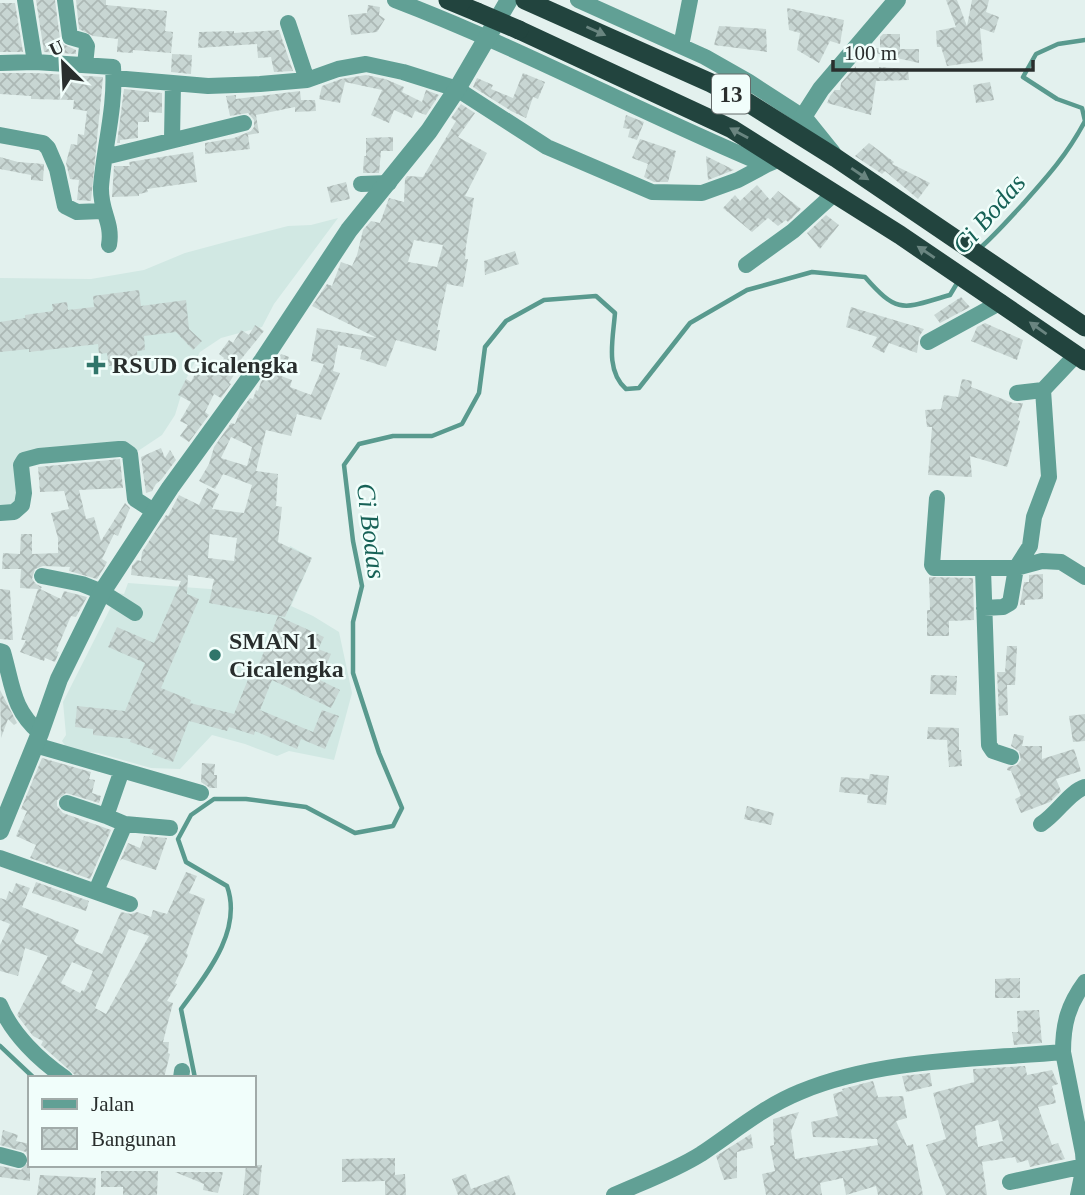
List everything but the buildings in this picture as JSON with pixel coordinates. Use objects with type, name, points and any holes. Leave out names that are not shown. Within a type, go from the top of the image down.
[{"type":"highway","name":"13","points":[[448,0],[732,129],[774,162],[835,193],[901,235],[1081,358]]},
{"type":"highway","name":"13","points":[[529,2],[711,83],[747,102],[836,158],[1085,327]]},
{"type":"street","points":[[25,0],[34,62]]},
{"type":"street","points":[[65,0],[70,37],[84,41],[87,46],[85,65]]},
{"type":"street","points":[[395,0],[486,37],[695,135],[774,162]]},
{"type":"street","points":[[0,831],[58,679],[102,592],[263,360],[349,230],[389,183],[457,89],[509,0]]},
{"type":"street","points":[[578,0],[681,46],[749,82],[803,117],[836,158]]},
{"type":"street","points":[[681,46],[690,0]]},
{"type":"street","points":[[803,117],[821,89],[897,0]]},
{"type":"street","points":[[288,23],[307,80]]},
{"type":"street","points":[[0,63],[34,62],[113,67],[101,188],[102,211],[109,222],[111,233],[109,245]]},
{"type":"street","points":[[114,78],[208,86],[307,80],[338,69],[366,64],[457,89],[547,147],[652,192],[702,193],[738,180],[774,162]]},
{"type":"street","points":[[172,139],[173,83]]},
{"type":"street","points":[[105,157],[244,123]]},
{"type":"street","points":[[0,135],[43,143],[52,153],[65,206],[77,212],[102,211]]},
{"type":"street","points":[[360,184],[389,183]]},
{"type":"street","points":[[746,265],[793,230],[835,193]]},
{"type":"street","points":[[928,342],[996,299]]},
{"type":"street","points":[[1017,393],[1043,390],[1081,358]]},
{"type":"street","points":[[984,608],[1009,604],[1016,568],[1030,546],[1034,517],[1049,477],[1043,390]]},
{"type":"street","points":[[0,513],[14,512],[22,505],[24,493],[21,465],[24,460],[39,456],[118,449],[130,454],[135,499],[155,512]]},
{"type":"street","points":[[937,498],[932,567],[1016,568],[1042,561],[1061,562],[1085,577]]},
{"type":"street","points":[[983,569],[989,746],[999,754],[1011,757]]},
{"type":"street","points":[[42,576],[82,584],[102,592],[135,613]]},
{"type":"street","points":[[0,651],[3,652],[18,707],[37,739],[122,770],[201,793]]},
{"type":"street","points":[[106,816],[122,770]]},
{"type":"street","points":[[1041,824],[1054,815],[1074,791],[1085,787]]},
{"type":"street","points":[[67,803],[125,824],[170,828]]},
{"type":"street","points":[[96,891],[125,824]]},
{"type":"street","points":[[0,858],[130,904]]},
{"type":"street","points":[[1078,1195],[1084,1166],[1081,1138],[1063,1052],[1067,1010],[1085,982]]},
{"type":"street","points":[[0,1004],[5,1017],[41,1060],[62,1076]]},
{"type":"street","points":[[614,1195],[699,1156],[769,1106],[838,1079],[893,1067],[1063,1052]]},
{"type":"street","points":[[0,1155],[19,1160]]},
{"type":"street","points":[[1010,1182],[1084,1166]]},
{"type":"shaded area","name":"RSUD Cicalengka","points":[[338,218],[274,304],[262,327],[221,338],[200,352],[186,379],[175,415],[162,435],[138,451],[19,460],[17,504],[0,507],[0,278],[91,279],[144,270],[185,253],[237,239],[288,226],[311,225]]},
{"type":"shaded area","name":"SMAN 1 Cicalengka","points":[[290,546],[312,558],[291,606],[339,632],[352,693],[334,760],[289,751],[277,756],[212,735],[180,769],[151,768],[98,753],[68,750],[62,741],[66,735],[63,702],[118,593],[124,594],[128,583],[242,594],[283,565]]},
{"type":"waterway","name":"Ci Bodas","points":[[1085,40],[1058,44],[1036,54],[1023,77],[1057,99],[1082,108],[1085,121]]},
{"type":"waterway","name":"Ci Bodas","points":[[979,249],[1048,175],[1085,121]]},
{"type":"waterway","name":"Ci Bodas","points":[[195,1076],[181,1009],[219,952],[226,936],[231,903],[227,886],[186,862],[178,839],[191,815],[214,799],[246,799],[306,807],[355,833],[393,826],[402,808],[379,753],[353,673],[353,622],[362,586],[353,541],[344,465],[359,444],[393,436],[432,436],[462,424],[479,393],[485,347],[506,321],[544,300],[596,296],[615,313],[613,363],[615,373],[626,389],[639,388],[690,323],[747,290],[812,272],[865,277],[886,298],[903,306],[950,295],[959,280]]},
{"type":"waterway","name":"Ci Bodas","points":[[0,1046],[32,1076]]},
{"type":"place","name":"RSUD Cicalengka","points":[[96,365]]},
{"type":"place","name":"SMAN 1 Cicalengka","points":[[215,655]]}]
